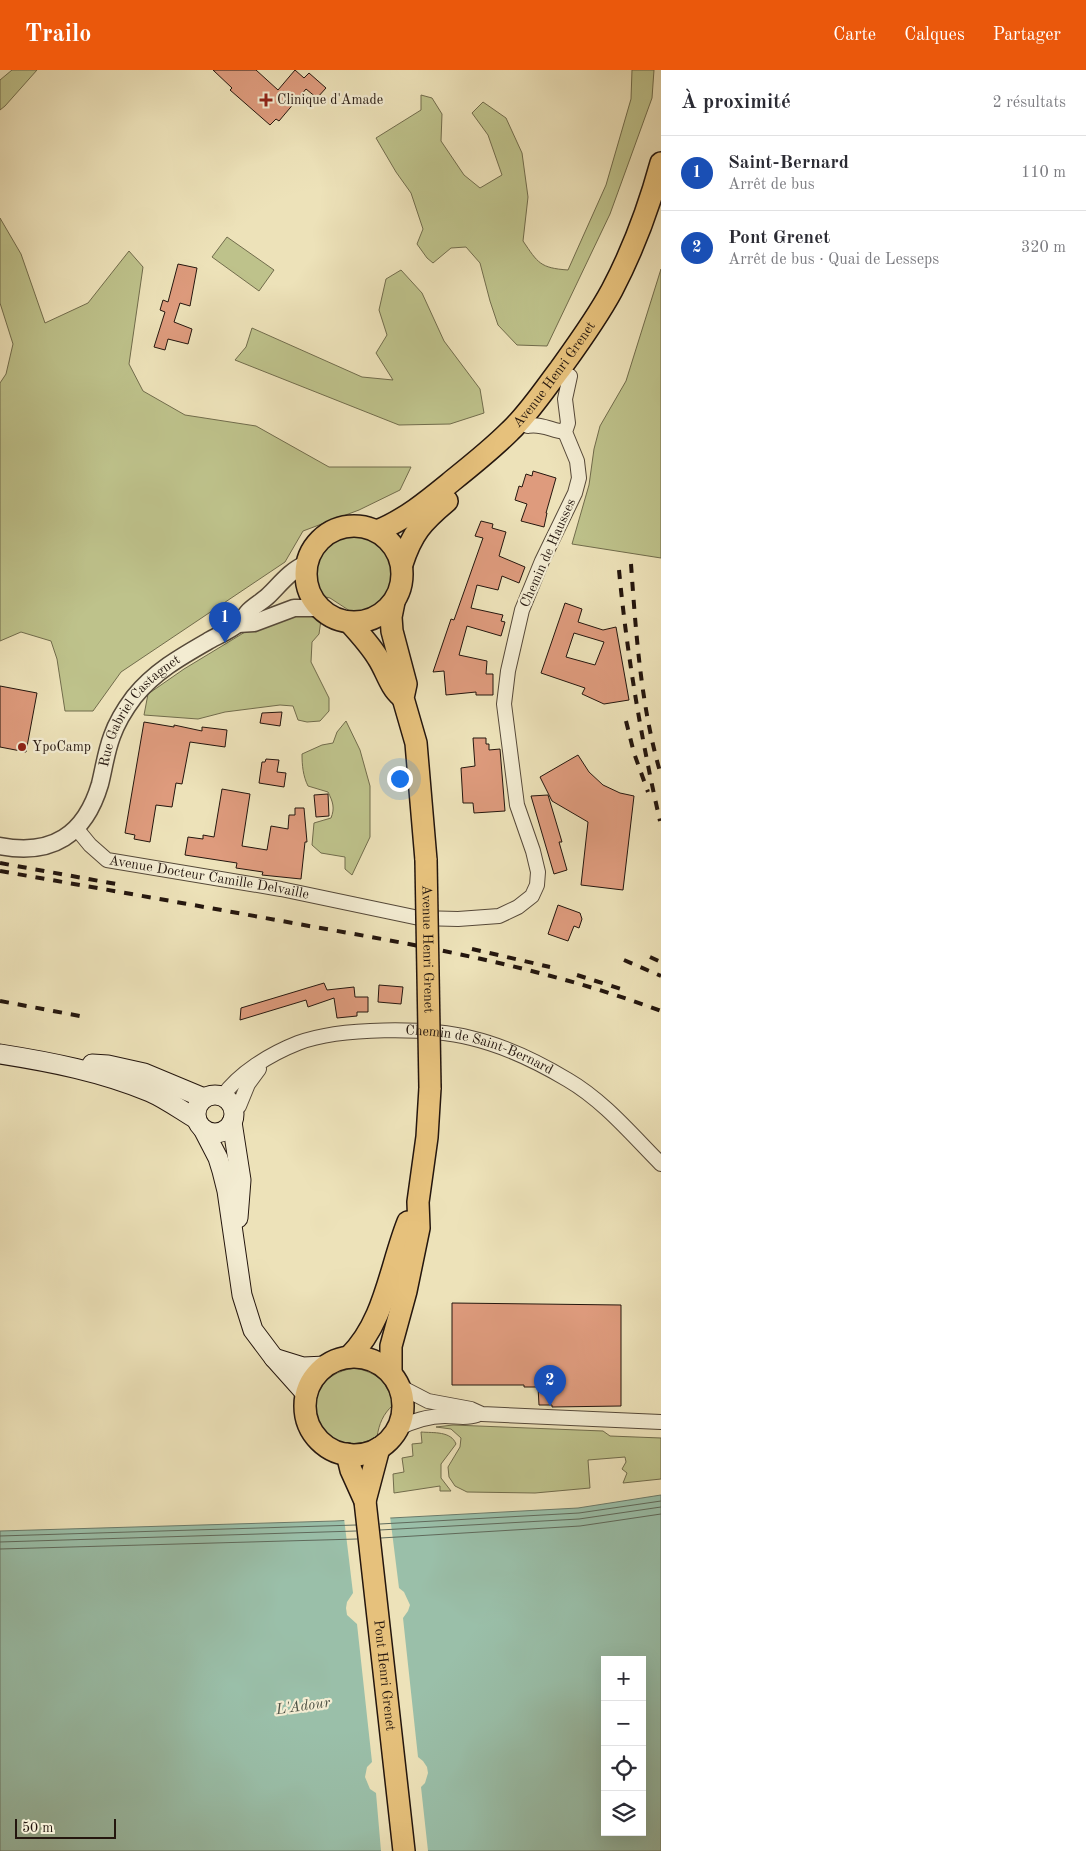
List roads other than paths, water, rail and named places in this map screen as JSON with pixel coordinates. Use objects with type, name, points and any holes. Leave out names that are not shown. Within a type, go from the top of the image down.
[{"type":"main road","name":"Avenue Henri Grenet","points":[[377,531],[388,527],[403,517],[460,474],[510,431],[533,405],[576,348],[612,290],[640,227],[661,163]]},
{"type":"main road","name":"Avenue Henri Grenet","points":[[402,564],[413,535],[427,518],[528,426],[590,349],[644,255],[661,207]]},
{"type":"main road","points":[[348,526],[363,526],[377,531],[389,540],[397,551],[402,564],[401,584],[394,602],[382,614],[367,621],[350,623],[333,618],[319,608],[307,587],[305,576],[306,564],[312,550],[321,538],[334,530],[348,526]]},
{"type":"main road","name":"Avenue Henri Grenet","points":[[394,602],[391,617],[392,631],[406,684],[403,698],[416,743],[426,860],[430,1088],[427,1137],[418,1202],[420,1228],[391,1346],[395,1380]]},
{"type":"main road","name":"Avenue Henri Grenet","points":[[350,623],[373,650],[395,690],[403,698]]},
{"type":"main road","points":[[0,1054],[53,1063],[96,1074],[150,1092],[174,1105],[208,1132],[219,1133],[224,1130],[233,1117]]},
{"type":"main road","points":[[53,1063],[108,1065],[144,1073],[230,1103],[242,1180],[236,1252]]},
{"type":"main road","points":[[213,1098],[197,1108],[200,1124],[218,1158],[222,1171],[227,1191],[242,1294],[253,1330],[274,1358],[307,1395]]},
{"type":"main road","name":"Avenue Henri Grenet","points":[[348,1357],[357,1349],[368,1333],[392,1275],[407,1225],[418,1202]]},
{"type":"main road","points":[[348,1357],[371,1360],[382,1365],[395,1380],[403,1400],[402,1415],[398,1429],[390,1440],[379,1448],[364,1454],[347,1454],[331,1449],[319,1440],[310,1426],[306,1411],[307,1395],[314,1379],[326,1366],[348,1357]]},
{"type":"main road","points":[[274,1358],[303,1367],[326,1366]]},
{"type":"main road","points":[[363,1480],[379,1448]]},
{"type":"main road","name":"Pont Henri Grenet","points":[[347,1454],[363,1480],[404,1851]]},
{"type":"street","name":"Chemin de Hausses","points":[[404,915],[436,919],[498,916],[518,907],[532,896],[537,886],[538,872],[533,851],[517,805],[504,704],[508,671],[522,610],[542,562],[575,493],[579,478],[577,461],[565,432],[568,423],[565,399],[570,376]]},
{"type":"street","points":[[528,426],[543,426],[565,432]]},
{"type":"street","name":"Rue Gabriel Castagnet","points":[[76,828],[84,820],[92,806],[100,783],[111,737],[125,710],[146,683],[161,670],[238,624],[294,569],[306,564]]},
{"type":"street","name":"Rue Gabriel Castagnet","points":[[238,624],[254,622],[294,608],[319,608]]},
{"type":"street","points":[[0,846],[20,849],[40,847],[56,843],[76,828]]},
{"type":"street","name":"Avenue Docteur Camille Delvaille","points":[[76,828],[90,845],[107,860],[281,889],[404,915]]},
{"type":"street","name":"Chemin de Saint-Bernard","points":[[213,1098],[266,1058],[299,1042],[341,1033],[404,1030],[448,1034],[476,1039],[508,1050],[571,1081],[604,1107],[661,1164]]},
{"type":"street","name":"Chemin de Saint-Bernard","points":[[233,1117],[248,1084],[266,1058]]},
{"type":"street","points":[[395,1380],[428,1401],[471,1409],[482,1414]]},
{"type":"street","points":[[398,1429],[409,1423],[432,1416],[470,1418],[482,1414],[661,1422]]},
{"type":"water","name":"L'Adour","points":[[661,1495],[661,1851],[0,1851],[0,1531],[335,1521],[578,1508]]},
{"type":"railway","points":[[631,564],[637,644],[644,697],[654,750],[661,775]]},
{"type":"railway","points":[[619,570],[635,696],[660,821]]},
{"type":"railway","points":[[626,721],[634,753],[648,792]]},
{"type":"railway","points":[[0,863],[116,884]]},
{"type":"railway","points":[[0,871],[354,934],[487,960],[574,983],[661,1011]]},
{"type":"railway","points":[[472,949],[550,967]]},
{"type":"railway","points":[[650,957],[661,962]]},
{"type":"railway","points":[[624,960],[661,976]]},
{"type":"railway","points":[[577,975],[624,990]]},
{"type":"railway","points":[[0,1001],[80,1016]]},
{"type":"place","name":"Clinique d'Amade","points":[[266,100]]},
{"type":"place","name":"Saint-Bernard","points":[[225,643]]},
{"type":"place","name":"YpoCamp","points":[[22,747]]},
{"type":"place","name":"Pont Grenet","points":[[550,1406]]}]
